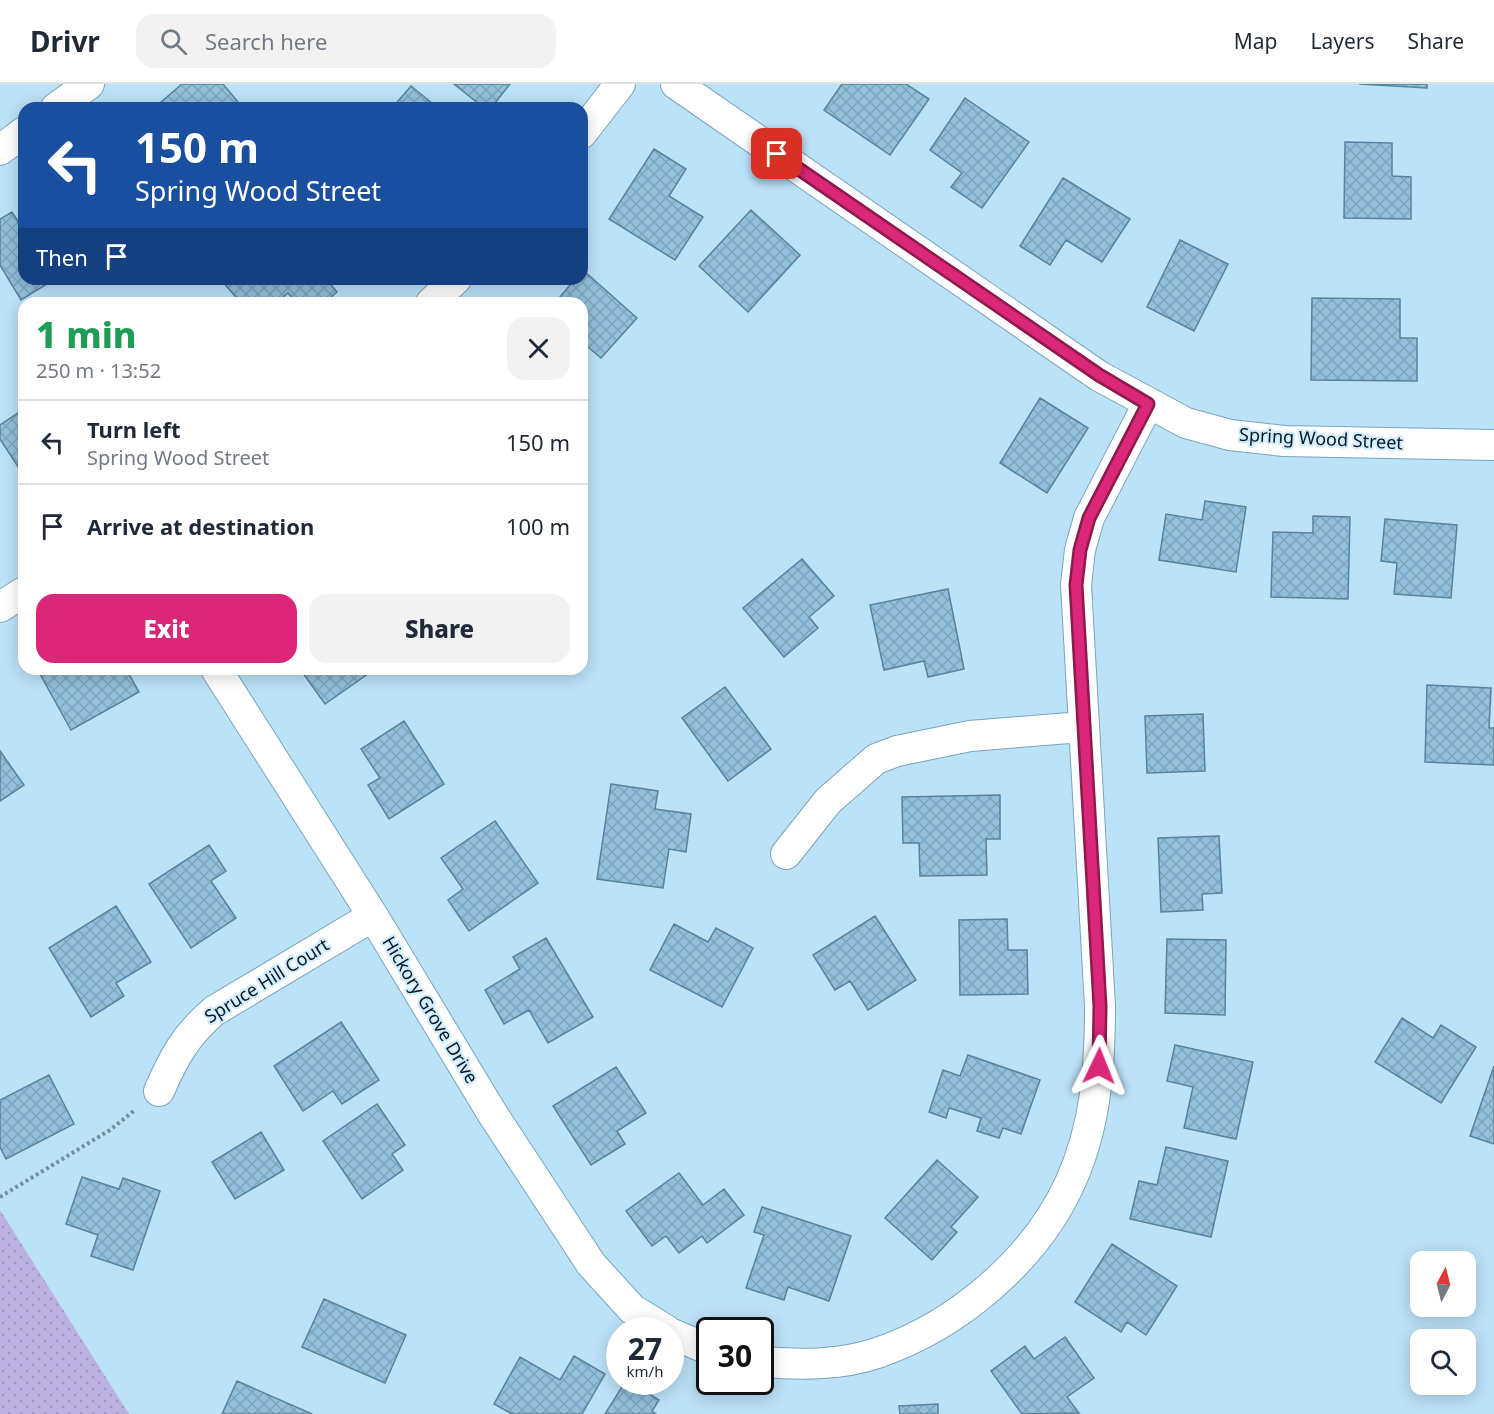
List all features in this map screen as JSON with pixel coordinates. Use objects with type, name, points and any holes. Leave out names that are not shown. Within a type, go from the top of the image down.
[{"type":"street","points":[[64,102],[89,84]]},
{"type":"street","points":[[588,125],[620,84]]},
{"type":"street","name":"Spring Wood Street","points":[[676,84],[1089,369],[1148,404],[1186,423],[1230,435],[1284,441],[1494,445]]},
{"type":"street","points":[[0,150],[18,136]]},
{"type":"street","points":[[437,297],[450,285]]},
{"type":"street","points":[[774,1362],[791,1364],[845,1360],[875,1354],[928,1329],[976,1298],[1021,1256],[1056,1209],[1070,1184],[1093,1114],[1100,1051],[1100,1006],[1082,727],[1076,585],[1080,550],[1089,518],[1148,404]]},
{"type":"street","points":[[0,607],[18,596]]},
{"type":"street","name":"Hickory Grove Drive","points":[[220,675],[373,916],[492,1113],[591,1264],[632,1309],[645,1317]]},
{"type":"street","points":[[786,854],[828,801],[876,759],[897,751],[970,736],[1082,727]]},
{"type":"street","name":"Spruce Hill Court","points":[[159,1091],[178,1050],[194,1028],[214,1011],[373,916]]},
{"type":"path","points":[[0,1197],[110,1130],[159,1091]]},
{"type":"shaded area","points":[[0,1210],[129,1414],[0,1414]]},
{"type":"building","points":[[182,84],[223,84],[238,102],[161,102]]},
{"type":"building","points":[[454,84],[510,84],[496,102],[476,102]]},
{"type":"building","points":[[842,84],[906,84],[929,99],[890,155],[824,110]]},
{"type":"building","points":[[1359,84],[1427,84],[1427,88]]},
{"type":"building","points":[[411,86],[431,102],[397,102]]},
{"type":"building","points":[[965,98],[1029,142],[982,208],[951,187],[962,173],[930,150]]},
{"type":"building","points":[[1345,142],[1392,143],[1392,176],[1411,177],[1411,219],[1344,218]]},
{"type":"building","points":[[654,149],[686,169],[669,196],[703,217],[675,260],[609,219]]},
{"type":"building","points":[[1063,178],[1130,219],[1102,262],[1066,240],[1050,265],[1020,246]]},
{"type":"building","points":[[751,210],[800,255],[748,312],[699,266]]},
{"type":"building","points":[[12,212],[18,221],[18,285],[45,285],[26,297],[19,297],[0,265],[0,219]]},
{"type":"building","points":[[1180,240],[1228,264],[1194,331],[1147,307]]},
{"type":"building","points":[[588,274],[637,318],[601,358],[588,347],[588,297],[560,297],[570,285],[588,285]]},
{"type":"building","points":[[225,285],[331,285],[337,292],[331,297],[292,297],[288,293],[283,297],[236,297]]},
{"type":"building","points":[[1312,298],[1400,299],[1400,338],[1417,338],[1417,381],[1311,380]]},
{"type":"building","points":[[1040,398],[1088,428],[1047,493],[1000,463]]},
{"type":"building","points":[[18,413],[18,467],[0,439],[0,425]]},
{"type":"building","points":[[1205,501],[1246,507],[1236,572],[1159,560],[1166,514],[1202,520]]},
{"type":"building","points":[[1313,516],[1350,517],[1348,599],[1271,597],[1273,532],[1313,533]]},
{"type":"building","points":[[1385,519],[1457,525],[1451,598],[1394,594],[1397,563],[1381,561]]},
{"type":"building","points":[[802,559],[834,596],[809,617],[818,628],[784,657],[743,608]]},
{"type":"building","points":[[948,589],[964,669],[928,677],[924,661],[884,670],[870,605]]},
{"type":"building","points":[[41,675],[129,675],[139,692],[71,730]]},
{"type":"building","points":[[304,675],[366,675],[325,704]]},
{"type":"building","points":[[1427,685],[1491,688],[1489,728],[1494,728],[1494,765],[1425,762]]},
{"type":"building","points":[[725,687],[771,749],[728,781],[682,718]]},
{"type":"building","points":[[1203,714],[1205,771],[1147,773],[1145,716]]},
{"type":"building","points":[[404,721],[444,784],[389,819],[368,785],[380,778],[361,749]]},
{"type":"building","points":[[0,751],[24,785],[0,801]]},
{"type":"building","points":[[611,784],[658,791],[655,809],[691,814],[686,852],[669,849],[663,888],[597,879]]},
{"type":"building","points":[[1000,795],[1000,839],[986,839],[987,875],[920,876],[919,843],[903,843],[902,797]]},
{"type":"building","points":[[495,821],[538,883],[469,931],[448,900],[463,889],[441,858]]},
{"type":"building","points":[[1219,836],[1222,893],[1202,894],[1203,910],[1161,912],[1158,838]]},
{"type":"building","points":[[209,845],[226,871],[211,881],[236,918],[191,948],[149,884]]},
{"type":"building","points":[[116,906],[151,962],[116,983],[124,996],[91,1017],[49,948]]},
{"type":"building","points":[[875,916],[916,980],[868,1010],[850,981],[835,990],[813,955]]},
{"type":"building","points":[[1007,919],[1008,950],[1027,950],[1028,994],[960,995],[959,920]]},
{"type":"building","points":[[674,924],[708,942],[716,928],[753,948],[722,1007],[650,970]]},
{"type":"building","points":[[546,938],[593,1017],[548,1043],[529,1010],[504,1024],[485,990],[520,969],[513,957]]},
{"type":"building","points":[[1167,939],[1226,940],[1225,1015],[1165,1013]]},
{"type":"building","points":[[1402,1018],[1433,1038],[1441,1025],[1476,1047],[1441,1103],[1375,1062]]},
{"type":"building","points":[[341,1022],[379,1080],[342,1104],[333,1091],[303,1111],[274,1066]]},
{"type":"building","points":[[1175,1045],[1253,1062],[1236,1139],[1184,1128],[1193,1087],[1167,1081]]},
{"type":"building","points":[[968,1055],[1040,1080],[1021,1134],[1003,1128],[999,1138],[977,1131],[981,1118],[949,1108],[946,1118],[929,1112],[943,1070],[960,1076]]},
{"type":"building","points":[[1494,1066],[1494,1144],[1470,1136]]},
{"type":"building","points":[[616,1067],[646,1113],[617,1131],[625,1144],[591,1165],[553,1106]]},
{"type":"building","points":[[49,1075],[74,1124],[6,1159],[0,1147],[0,1100]]},
{"type":"building","points":[[377,1104],[405,1145],[392,1154],[403,1170],[362,1199],[323,1141]]},
{"type":"building","points":[[261,1132],[284,1170],[235,1199],[212,1162]]},
{"type":"building","points":[[1166,1147],[1228,1161],[1211,1237],[1130,1219],[1139,1181],[1157,1185]]},
{"type":"building","points":[[937,1160],[978,1197],[951,1227],[957,1232],[932,1260],[885,1218]]},
{"type":"building","points":[[679,1173],[703,1205],[724,1189],[744,1215],[707,1243],[702,1236],[679,1253],[666,1236],[652,1246],[626,1211]]},
{"type":"building","points":[[82,1177],[119,1189],[123,1178],[160,1191],[133,1270],[91,1256],[98,1235],[66,1224]]},
{"type":"building","points":[[762,1207],[851,1236],[829,1301],[788,1287],[784,1300],[746,1288],[764,1235],[754,1232]]},
{"type":"building","points":[[1112,1244],[1177,1286],[1146,1335],[1127,1322],[1121,1332],[1075,1302]]},
{"type":"building","points":[[324,1299],[406,1335],[385,1383],[302,1347]]},
{"type":"building","points":[[1065,1337],[1094,1378],[1067,1397],[1079,1413],[1022,1414],[991,1371],[1025,1346],[1034,1359]]},
{"type":"building","points":[[574,1356],[605,1374],[582,1414],[512,1414],[494,1404],[520,1357],[560,1380]]},
{"type":"building","points":[[237,1381],[312,1414],[222,1414]]},
{"type":"building","points":[[617,1395],[651,1395],[659,1400],[652,1411],[656,1414],[605,1414]]},
{"type":"building","points":[[938,1404],[938,1414],[900,1414],[899,1406]]},
{"type":"route","points":[[777,154],[1099,375],[1148,404],[1089,518],[1080,550],[1076,585],[1082,727],[1100,1006],[1099,1066]]}]
